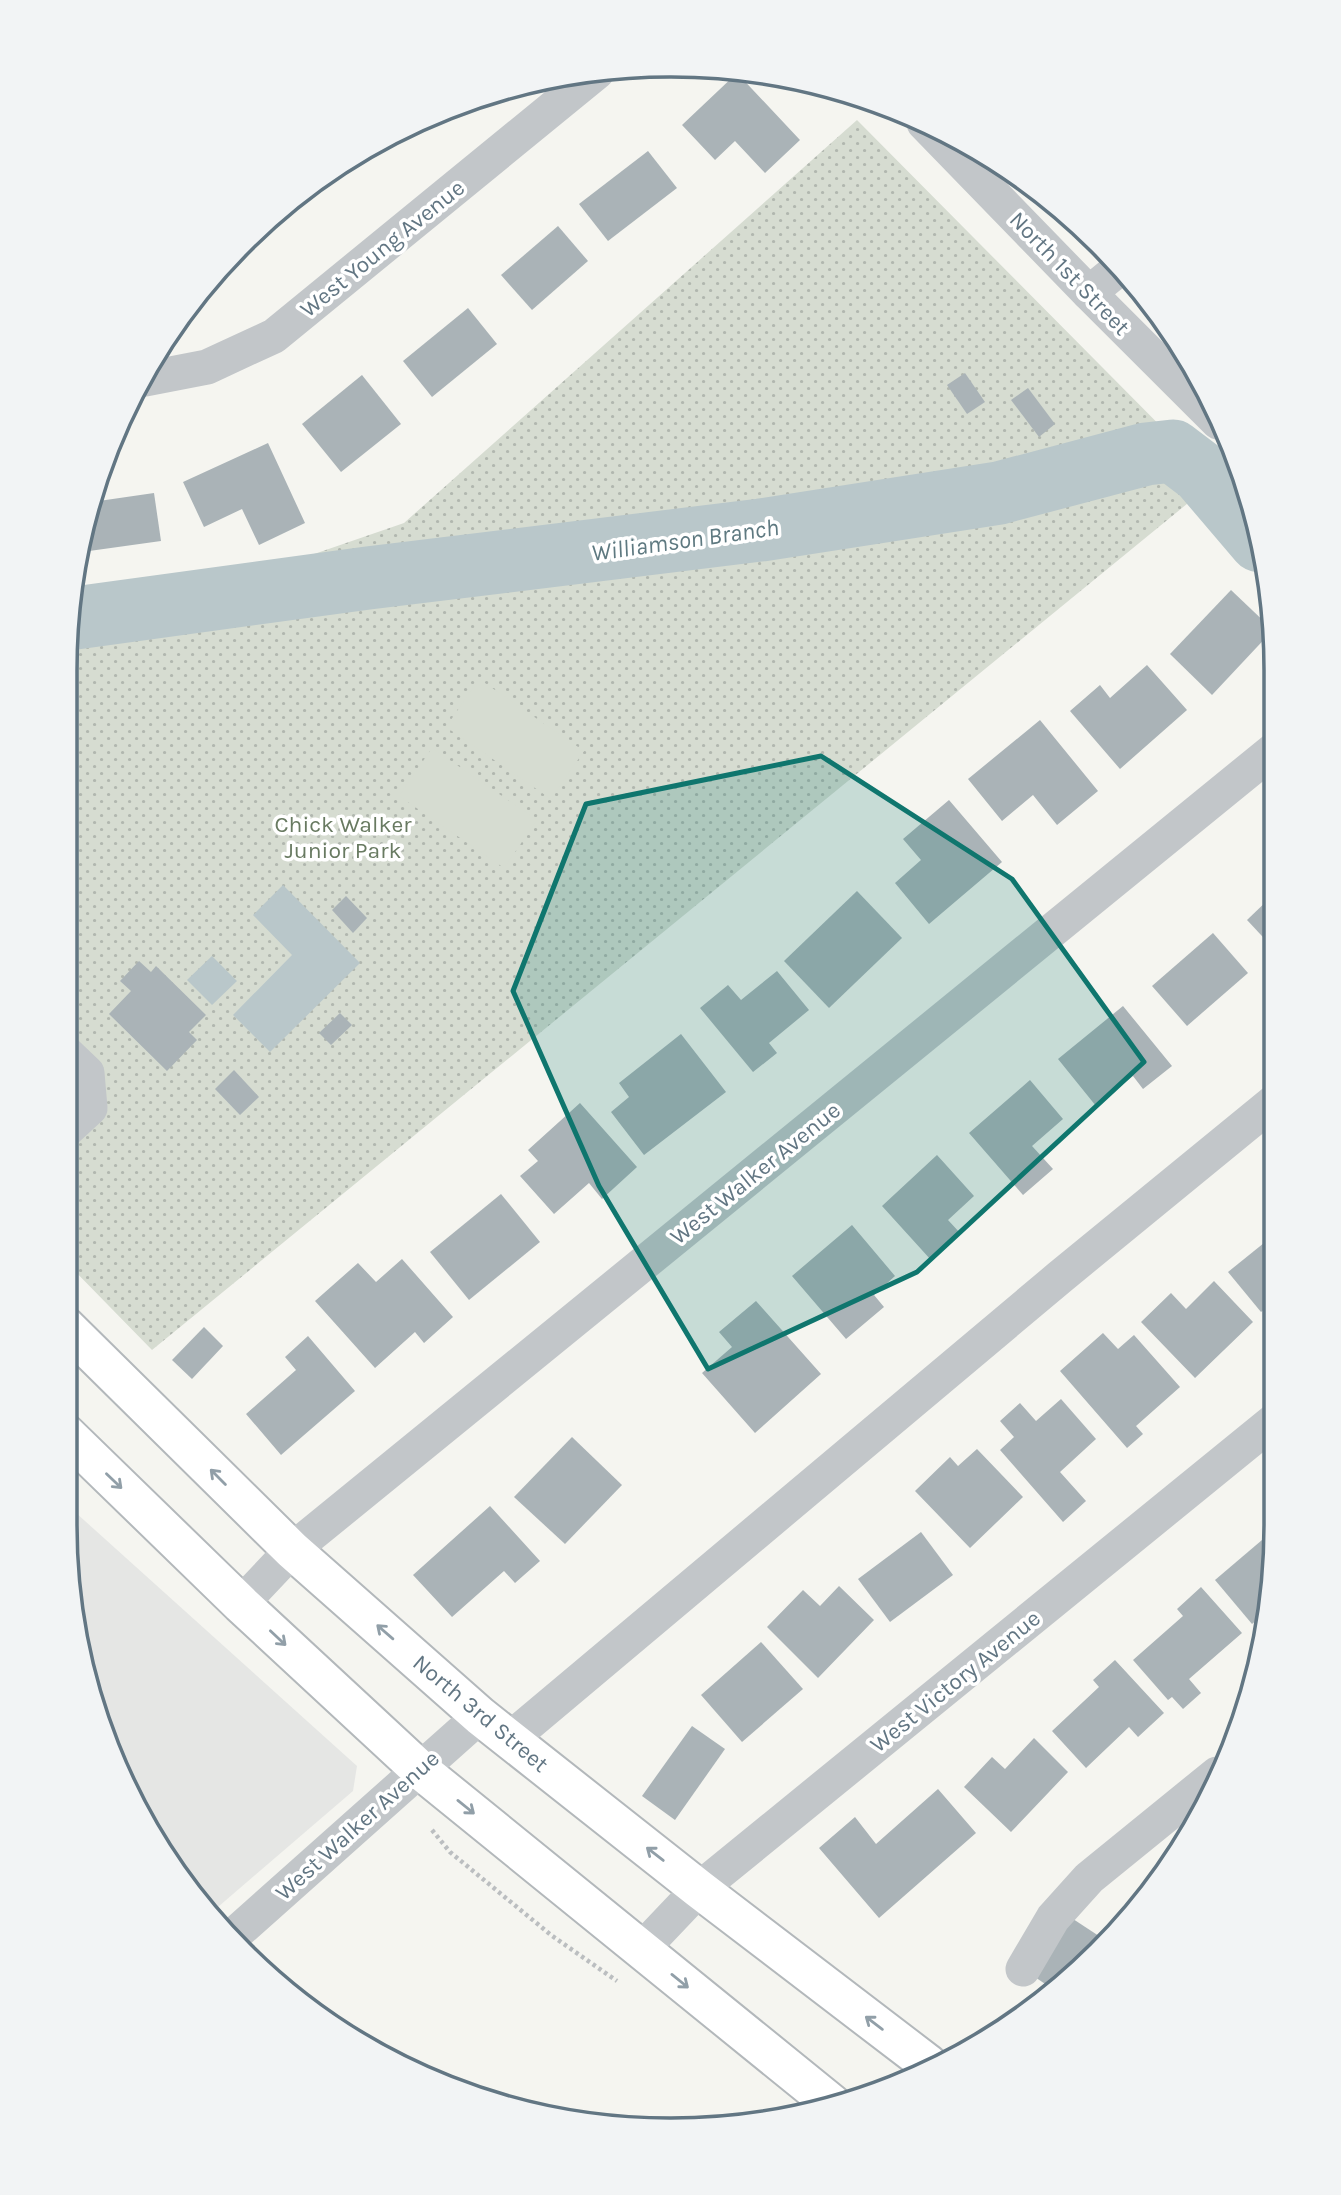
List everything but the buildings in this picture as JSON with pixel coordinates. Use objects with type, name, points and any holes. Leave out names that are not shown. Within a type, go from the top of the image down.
[{"type":"main road","name":"North 3rd Street","points":[[77,1338],[292,1550],[480,1716],[699,1889],[924,2061]]},
{"type":"main road","points":[[77,1445],[241,1604],[419,1769],[824,2098]]},
{"type":"street","name":"West Young Avenue","points":[[155,377],[207,367],[274,336],[583,84]]},
{"type":"street","name":"North 1st Street","points":[[947,146],[1202,406]]},
{"type":"street","points":[[1089,293],[1112,274]]},
{"type":"street","name":"West Walker Avenue","points":[[241,1604],[292,1550],[1264,758]]},
{"type":"street","points":[[77,1063],[87,1073],[90,1108],[77,1120]]},
{"type":"street","points":[[510,1740],[1049,1286],[1264,1110]]},
{"type":"street","name":"West Victory Avenue","points":[[642,1949],[699,1889],[1264,1429]]},
{"type":"street","name":"West Walker Avenue","points":[[238,1931],[480,1716]]},
{"type":"street","points":[[1023,1969],[1053,1918],[1089,1878],[1204,1784]]},
{"type":"highlighted area","points":[[821,756],[1012,879],[1144,1062],[917,1272],[708,1369],[599,1186],[513,991],[586,804]]},
{"type":"shaded area","points":[[283,885],[360,963],[270,1052],[233,1015],[292,955],[253,915]]},
{"type":"shaded area","points":[[212,956],[237,981],[212,1005],[187,980]]},
{"type":"shaded area","points":[[77,1514],[357,1766],[353,1791],[217,1908],[177,1854],[157,1821],[138,1787],[108,1715],[88,1640],[82,1602]]},
{"type":"green space","name":"Chick Walker Junior Park","points":[[857,120],[1215,481],[152,1350],[77,1273],[77,670],[80,615],[126,619],[404,523]]},
{"type":"green space","points":[[479,679],[584,751],[551,799],[446,727]]},
{"type":"green space","points":[[432,748],[537,820],[504,868],[399,796]]},
{"type":"waterway","name":"Williamson Branch","points":[[79,617],[368,578],[761,530],[999,493],[1146,454],[1173,451],[1202,473],[1246,524]]}]
